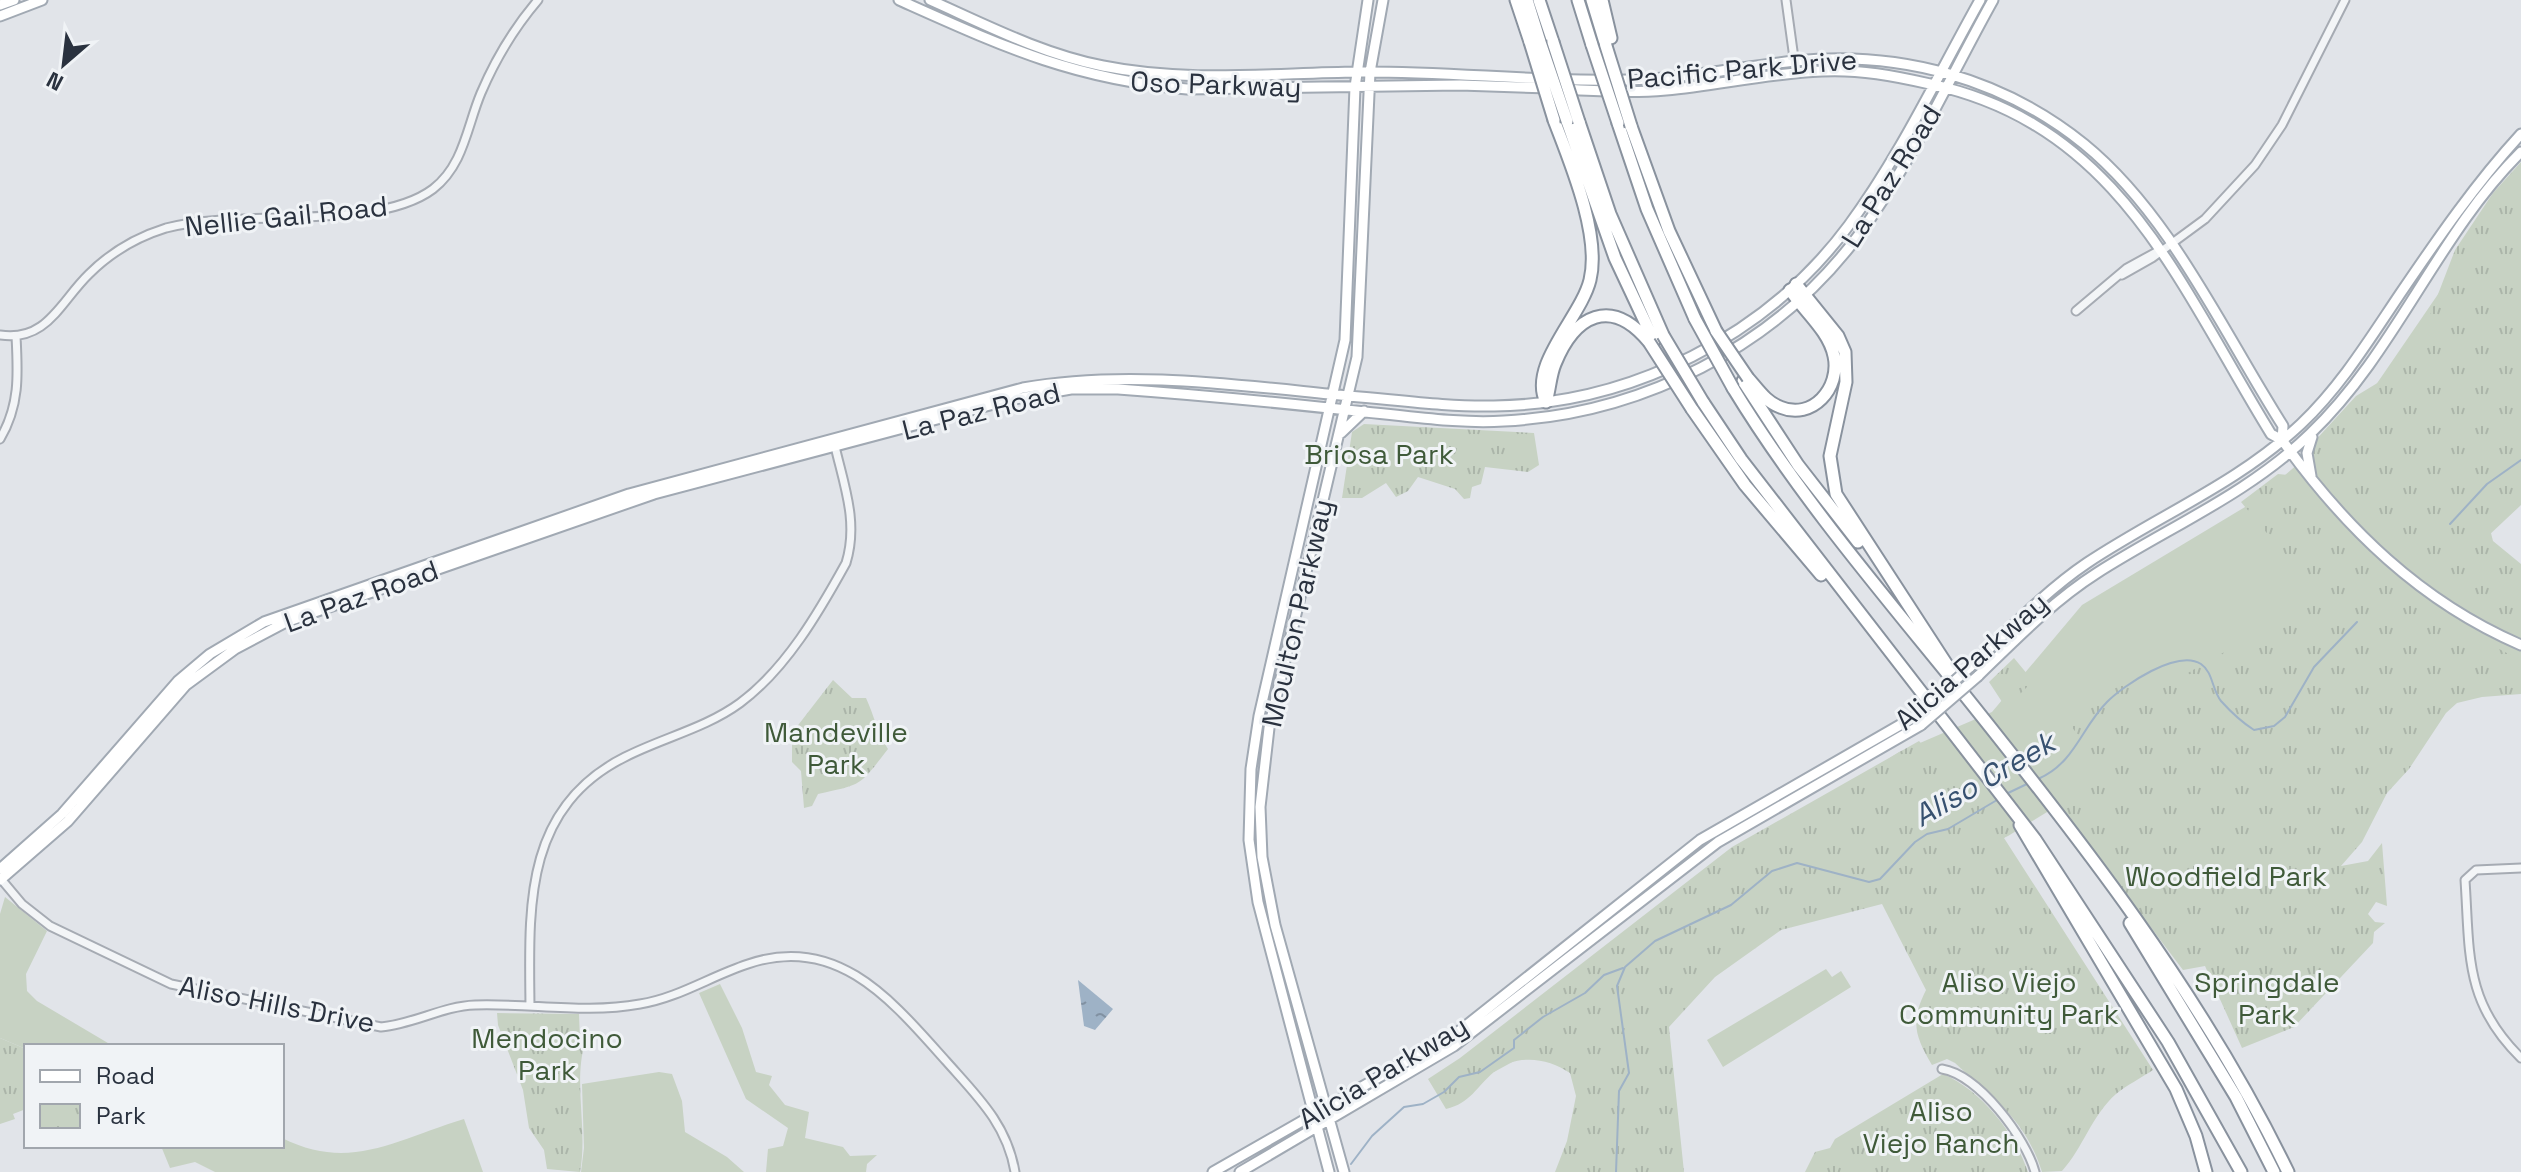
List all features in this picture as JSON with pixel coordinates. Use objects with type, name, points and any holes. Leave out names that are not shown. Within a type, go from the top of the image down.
[{"type":"highway","points":[[1516,0],[1541,42],[1567,121],[1593,258],[1590,280],[1580,306],[1544,369],[1541,392],[1546,402]]},
{"type":"highway","points":[[1527,0],[1567,121],[1610,214],[1655,339],[1673,379],[1745,485],[1909,674]]},
{"type":"highway","points":[[1539,0],[1541,42]]},
{"type":"highway","points":[[1578,0],[1647,209],[1695,319],[1798,465],[1904,599]]},
{"type":"highway","points":[[1592,0],[1609,46]]},
{"type":"highway","points":[[1602,0],[1620,89],[1669,231],[1741,382],[1794,481],[2108,879],[2200,1015],[2288,1172]]},
{"type":"highway","points":[[1741,382],[1770,402],[1790,410],[1811,407],[1827,394],[1835,374],[1832,348],[1793,287]]},
{"type":"highway","points":[[1801,298],[1838,336],[1847,362],[1830,456],[1836,494],[1952,668],[1957,686]]},
{"type":"highway","points":[[1546,402],[1555,363],[1574,333],[1589,319],[1617,316],[1655,339],[1741,459],[2013,810],[2155,1051],[2196,1136],[2206,1172]]},
{"type":"highway","points":[[2060,820],[2183,1007],[2274,1172]]},
{"type":"highway","points":[[2032,841],[2168,1042],[2241,1172]]},
{"type":"main road","points":[[0,5],[14,0]]},
{"type":"main road","points":[[0,16],[42,0]]},
{"type":"main road","name":"Oso Parkway","points":[[899,0],[1034,59],[1104,79],[1187,89],[1355,87]]},
{"type":"main road","name":"Oso Parkway","points":[[930,0],[1028,43],[1102,66],[1187,76],[1356,72]]},
{"type":"main road","name":"Moulton Parkway","points":[[1329,1172],[1307,1099],[1258,902],[1251,861],[1248,796],[1259,716],[1335,394],[1348,305],[1356,72],[1368,0]]},
{"type":"main road","name":"Moulton Parkway","points":[[1344,1172],[1275,925],[1262,857],[1260,807],[1269,728],[1345,410],[1360,331],[1369,86],[1383,0]]},
{"type":"main road","name":"La Paz Road","points":[[0,880],[68,821],[186,685],[227,654],[268,630],[624,503],[1023,388],[1073,380],[1135,379],[1446,405],[1546,402],[1608,389],[1658,372],[1729,335],[1793,287],[1847,228],[1865,202],[1980,0]]},
{"type":"main road","name":"La Paz Road","points":[[0,869],[62,814],[178,681],[210,654],[255,626],[305,605],[594,504],[1009,400],[1071,389],[1118,389],[1462,421],[1544,417],[1601,406],[1675,380],[1743,344],[1801,298],[1870,219],[1993,0]]},
{"type":"main road","name":"Pacific Park Drive","points":[[1356,72],[1625,80],[1794,61],[1869,58],[1951,74],[2016,99],[2088,147],[2136,195],[2171,243],[2283,426],[2282,440]]},
{"type":"main road","name":"Pacific Park Drive","points":[[1355,87],[1475,85],[1632,92],[1796,73],[1871,73],[1933,84],[1993,103],[2039,126],[2070,147],[2105,179],[2161,249],[2271,434],[2282,440],[2311,480],[2384,558],[2434,597],[2487,629],[2521,645]]},
{"type":"main road","points":[[2039,126],[2053,130],[2077,147],[2088,147]]},
{"type":"main road","name":"Alicia Parkway","points":[[1240,1172],[1317,1130],[1454,1046],[1675,859],[1738,816],[1917,721],[2057,586],[2087,563],[2218,487],[2282,440],[2341,380],[2463,204],[2521,134]]},
{"type":"main road","name":"Alicia Parkway","points":[[1213,1172],[1458,1032],[1718,842],[1917,721],[1978,676],[2065,596],[2095,574],[2218,504],[2291,452],[2315,430],[2370,366],[2470,214],[2521,152]]},
{"type":"main road","points":[[1544,417],[1546,402]]},
{"type":"main road","points":[[1338,435],[1364,411]]},
{"type":"main road","points":[[2311,480],[2307,448],[2315,430]]},
{"type":"main road","points":[[1635,905],[1642,895],[1673,869],[1675,859],[1684,861],[1710,842],[1718,842]]},
{"type":"main road","points":[[1292,1126],[1307,1099]]},
{"type":"street","name":"Nellie Gail Road","points":[[16,336],[47,324],[86,276],[113,254],[165,229],[206,222],[378,210],[425,195],[455,163],[482,91],[514,32],[538,0]]},
{"type":"street","points":[[1786,0],[1796,73]]},
{"type":"street","points":[[2076,311],[2122,275],[2205,219],[2269,146],[2345,0]]},
{"type":"street","points":[[0,335],[16,336],[16,402],[0,439]]},
{"type":"street","points":[[530,1006],[534,877],[551,826],[572,796],[603,769],[719,716],[755,691],[778,667],[835,582],[852,544],[853,520],[834,443]]},
{"type":"street","points":[[2521,868],[2468,873],[2466,891],[2477,994],[2486,1018],[2521,1058]]},
{"type":"street","name":"Aliso Hills Drive","points":[[0,880],[29,910],[50,926],[145,974],[194,990],[381,1027],[402,1025],[462,1006],[641,1004],[683,992],[752,962],[773,959],[805,959],[839,967],[871,983],[895,1003],[992,1113],[1012,1154],[1015,1172]]},
{"type":"street","points":[[1942,1069],[1958,1076],[2006,1116],[2024,1144],[2035,1172]]},
{"type":"green space","points":[[2521,162],[2521,503],[2490,529],[2493,541],[2521,564],[2521,629],[2452,590],[2390,543],[2348,499],[2312,452],[2312,444],[2356,396],[2412,362],[2455,250],[2493,193]]},
{"type":"green space","points":[[2521,173],[2521,505],[2487,537],[2521,571],[2521,674],[2119,768],[2008,836],[1933,871],[1771,932],[1578,1075],[1554,1057],[1516,1060],[1494,1072],[1480,1049],[1698,884],[1899,752],[1992,712],[2082,605],[2255,501],[2356,414]]},
{"type":"green space","name":"Briosa Park","points":[[1364,424],[1534,433],[1539,465],[1528,472],[1485,467],[1481,484],[1472,487],[1470,498],[1464,499],[1455,489],[1418,477],[1408,491],[1396,497],[1386,483],[1362,498],[1342,498],[1352,432]]},
{"type":"green space","points":[[2278,474],[2288,475],[2337,532],[2393,582],[2455,624],[2521,660],[2521,694],[2482,697],[2457,703],[2446,713],[2409,769],[2387,793],[2362,842],[2341,866],[2368,861],[2382,843],[2387,906],[2376,902],[2368,914],[2375,922],[2385,923],[2374,932],[2373,943],[2294,1027],[2242,1048],[2205,966],[2183,970],[2058,805],[2104,769],[2071,726],[2127,671],[2172,682],[2327,593],[2281,550],[2241,502]]},
{"type":"green space","points":[[2014,658],[2033,681],[2006,708],[1989,682]]},
{"type":"green space","name":"Mandeville Park","points":[[833,680],[852,698],[866,698],[888,749],[859,782],[818,794],[812,806],[804,808],[801,771],[792,762],[792,733]]},
{"type":"green space","name":"Aliso Viejo Community Park","points":[[1919,741],[1927,750],[1932,748],[1950,767],[1969,774],[2011,832],[2004,838],[2153,1070],[2108,1102],[2062,1171],[2042,1172],[2027,1137],[2007,1111],[1955,1063],[1947,1059],[1932,1065],[1918,1037],[1916,1020],[1926,990],[1882,904],[1781,930],[1715,977],[1669,1027],[1684,1172],[1555,1172],[1567,1141],[1576,1096],[1570,1073],[1542,1061],[1522,1060],[1503,1066],[1467,1099],[1446,1109],[1428,1079],[1460,1058],[1732,847]]},
{"type":"green space","points":[[5,897],[47,931],[26,974],[27,991],[37,1001],[110,1044],[24,1044],[24,1048],[0,1038],[0,914]]},
{"type":"green space","points":[[1826,969],[1832,977],[1841,971],[1851,987],[1723,1067],[1707,1040]]},
{"type":"green space","points":[[720,984],[742,1028],[756,1072],[772,1076],[769,1085],[785,1105],[809,1112],[805,1138],[843,1147],[850,1156],[877,1155],[867,1164],[866,1172],[766,1172],[768,1149],[783,1146],[788,1128],[746,1099],[699,993]]},
{"type":"green space","name":"Mendocino Park","points":[[497,1013],[579,1014],[580,1040],[585,1043],[580,1074],[580,1172],[547,1169],[544,1150],[529,1128],[523,1090],[498,1025]]},
{"type":"green space","points":[[0,1038],[24,1048],[24,1110],[13,1114],[15,1119],[0,1124]]},
{"type":"green space","points":[[659,1072],[672,1074],[682,1101],[685,1132],[727,1157],[744,1172],[581,1172],[584,1148],[582,1084]]},
{"type":"green space","name":"Aliso Viejo Ranch","points":[[1943,1074],[1970,1091],[1995,1114],[2015,1142],[2028,1172],[1805,1172],[1815,1152],[1830,1148],[1835,1139]]},
{"type":"green space","points":[[464,1119],[483,1172],[215,1172],[195,1162],[170,1168],[162,1148],[284,1148],[284,1139],[307,1148],[351,1152],[394,1143]]},
{"type":"water","points":[[1078,980],[1113,1009],[1095,1030],[1084,1026]]},
{"type":"waterway","name":"Aliso Creek","points":[[2450,524],[2487,484],[2521,460]]},
{"type":"waterway","name":"Aliso Creek","points":[[2038,779],[2061,764],[2098,712],[2115,695],[2151,671],[2179,661],[2191,661],[2205,667],[2221,701],[2254,730],[2274,726],[2285,717],[2314,667],[2357,622]]},
{"type":"waterway","name":"Aliso Creek","points":[[2006,794],[2029,783]]},
{"type":"waterway","name":"Aliso Creek","points":[[1616,1172],[1619,1091],[1629,1073],[1617,986],[1625,967],[1655,941],[1731,905],[1772,871],[1797,863],[1869,882],[1880,879],[1915,842],[1927,834],[1948,829],[1997,800]]},
{"type":"waterway","points":[[1351,1164],[1372,1136],[1404,1107],[1423,1104],[1444,1092],[1459,1077],[1480,1072],[1514,1048],[1514,1040],[1543,1017],[1585,993],[1604,975],[1623,968]]},
{"type":"park label","name":"Woodfield Park","points":[[2226,876]]},
{"type":"park label","name":"Springdale Park","points":[[2267,998]]}]
